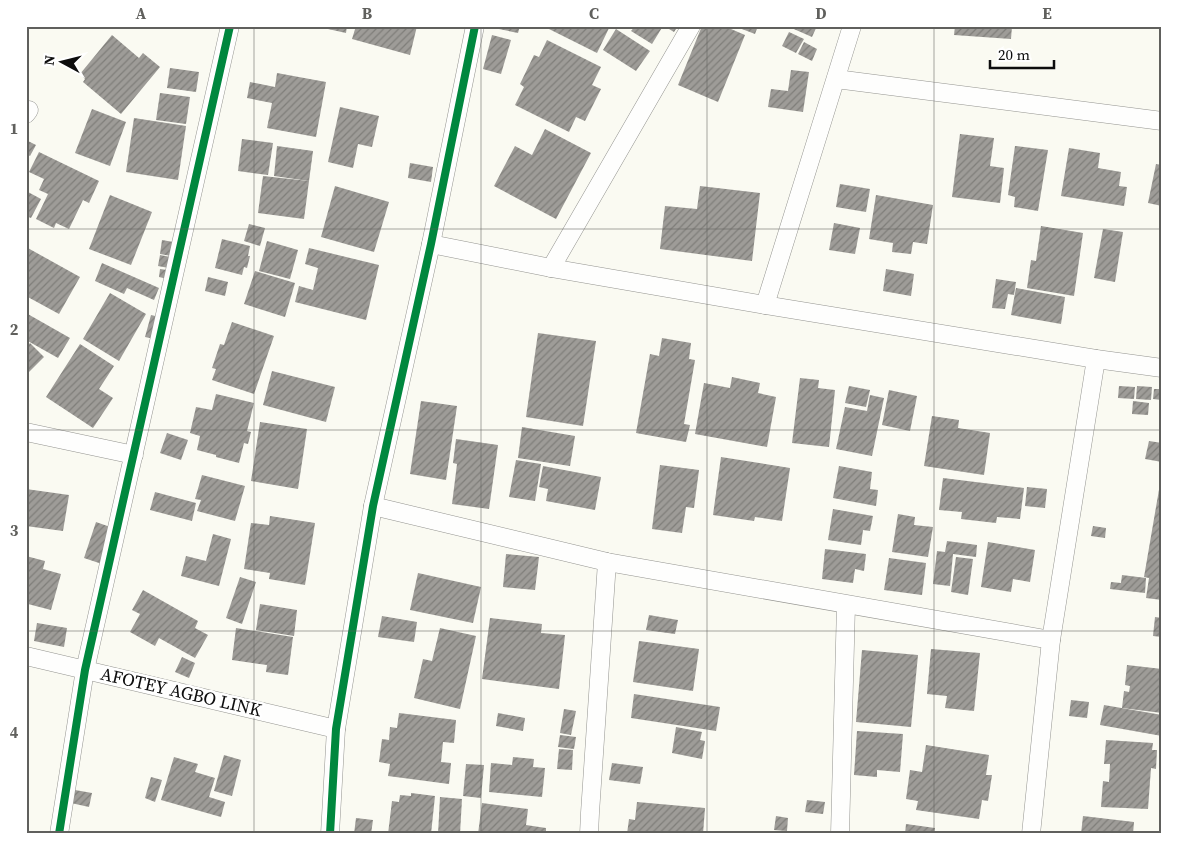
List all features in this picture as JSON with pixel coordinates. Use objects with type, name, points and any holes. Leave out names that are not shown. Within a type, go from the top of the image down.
[{"type":"street","points":[[58,834],[85,670],[230,26]]},
{"type":"street","points":[[330,834],[336,729],[373,506],[431,244],[475,26]]},
{"type":"street","points":[[550,268],[691,26]]},
{"type":"street","points":[[765,305],[852,26]]},
{"type":"street","points":[[836,79],[1162,121]]},
{"type":"street","points":[[431,244],[550,268],[765,305],[1162,368]]},
{"type":"street","points":[[1031,834],[1051,640],[1096,359]]},
{"type":"street","points":[[26,432],[134,455]]},
{"type":"street","points":[[373,506],[607,562],[1051,640]]},
{"type":"street","points":[[589,834],[607,562]]},
{"type":"street","points":[[840,834],[846,605]]},
{"type":"street","name":"AFOTEY AGBO LINK","points":[[26,656],[336,729]]},
{"type":"building","points":[[319,26],[347,26],[346,33]]},
{"type":"building","points":[[356,26],[417,26],[410,55],[352,39]]},
{"type":"building","points":[[499,26],[520,26],[518,33],[499,29]]},
{"type":"building","points":[[543,26],[610,26],[597,53]]},
{"type":"building","points":[[635,26],[663,26],[652,44],[631,31]]},
{"type":"building","points":[[664,26],[678,26],[674,32]]},
{"type":"building","points":[[702,26],[724,26],[745,35],[718,102],[678,85]]},
{"type":"building","points":[[734,26],[758,26],[755,34]]},
{"type":"building","points":[[787,26],[817,26],[812,37]]},
{"type":"building","points":[[955,26],[1012,26],[1011,39],[954,35]]},
{"type":"building","points":[[616,29],[650,51],[636,71],[603,50]]},
{"type":"building","points":[[789,32],[804,39],[796,53],[782,46]]},
{"type":"building","points":[[112,35],[139,58],[143,53],[160,67],[121,114],[83,82],[85,79],[80,74]]},
{"type":"building","points":[[492,35],[511,40],[501,74],[483,69]]},
{"type":"building","points":[[547,40],[601,67],[592,85],[601,89],[585,121],[576,117],[569,132],[515,105],[524,87],[520,84],[534,55],[539,57]]},
{"type":"building","points":[[804,42],[817,49],[812,61],[798,54]]},
{"type":"building","points":[[170,68],[199,72],[196,92],[167,88]]},
{"type":"building","points":[[791,70],[809,72],[803,112],[768,107],[771,89],[788,91]]},
{"type":"building","points":[[277,73],[326,82],[316,137],[267,128],[272,103],[247,98],[250,82],[275,87]]},
{"type":"building","points":[[160,93],[190,97],[186,124],[156,120]]},
{"type":"building","points":[[340,107],[379,116],[372,147],[358,144],[353,168],[328,162]]},
{"type":"building","points":[[92,109],[126,122],[110,166],[75,153]]},
{"type":"building","points":[[134,118],[186,126],[178,180],[126,172]]},
{"type":"building","points":[[545,129],[591,153],[556,219],[494,186],[515,146],[532,155]]},
{"type":"building","points":[[960,134],[994,138],[990,166],[1004,168],[1000,203],[952,197]]},
{"type":"building","points":[[242,139],[273,143],[268,175],[238,171]]},
{"type":"building","points":[[26,140],[36,145],[30,156],[26,154]]},
{"type":"building","points":[[277,146],[313,151],[309,181],[274,176]]},
{"type":"building","points":[[1015,146],[1048,150],[1038,211],[1014,207],[1015,197],[1008,195]]},
{"type":"building","points":[[1069,148],[1100,153],[1098,168],[1121,172],[1119,186],[1127,187],[1124,206],[1061,196]]},
{"type":"building","points":[[39,152],[99,181],[89,203],[83,200],[69,229],[56,223],[54,228],[36,219],[48,194],[39,190],[44,179],[29,172]]},
{"type":"building","points":[[410,163],[433,167],[431,182],[408,178]]},
{"type":"building","points":[[1156,164],[1162,165],[1162,206],[1148,203]]},
{"type":"building","points":[[263,176],[309,181],[304,219],[258,213]]},
{"type":"building","points":[[840,184],[870,189],[866,212],[836,207]]},
{"type":"building","points":[[335,186],[389,202],[374,252],[321,237]]},
{"type":"building","points":[[700,186],[760,193],[752,261],[660,249],[665,206],[697,209]]},
{"type":"building","points":[[28,192],[41,199],[31,218],[26,216],[26,195]]},
{"type":"building","points":[[110,195],[152,212],[131,265],[89,249]]},
{"type":"building","points":[[876,195],[933,205],[927,244],[913,242],[911,254],[892,252],[893,243],[869,239]]},
{"type":"building","points":[[834,223],[860,228],[855,254],[829,250]]},
{"type":"building","points":[[249,224],[265,228],[260,246],[244,241]]},
{"type":"building","points":[[1041,226],[1083,233],[1074,296],[1027,288],[1031,260],[1036,261]]},
{"type":"building","points":[[1103,229],[1123,232],[1115,282],[1094,278]]},
{"type":"building","points":[[222,239],[250,246],[247,268],[244,267],[242,275],[215,268]]},
{"type":"building","points":[[162,240],[179,243],[177,257],[160,254]]},
{"type":"building","points":[[267,241],[298,250],[290,279],[259,271]]},
{"type":"building","points":[[26,247],[80,277],[59,314],[26,296]]},
{"type":"building","points":[[309,248],[379,265],[366,320],[295,302],[299,286],[313,290],[318,268],[305,264]]},
{"type":"building","points":[[160,255],[176,258],[174,269],[158,266]]},
{"type":"building","points":[[102,263],[159,288],[154,300],[127,288],[124,294],[95,281]]},
{"type":"building","points":[[160,269],[174,271],[172,280],[159,277]]},
{"type":"building","points":[[886,269],[914,274],[911,296],[883,291]]},
{"type":"building","points":[[255,271],[295,283],[285,317],[244,304]]},
{"type":"building","points":[[208,277],[228,282],[225,296],[205,291]]},
{"type":"building","points":[[996,279],[1016,282],[1014,295],[1008,294],[1005,309],[992,308]]},
{"type":"building","points":[[1016,288],[1065,297],[1061,324],[1011,315]]},
{"type":"building","points":[[110,293],[146,314],[119,361],[83,339]]},
{"type":"building","points":[[26,313],[70,338],[58,358],[26,340]]},
{"type":"building","points":[[151,315],[164,318],[159,340],[145,337]]},
{"type":"building","points":[[232,322],[274,336],[254,394],[212,380],[216,369],[212,368],[220,344],[224,345]]},
{"type":"building","points":[[538,333],[596,341],[583,426],[526,417]]},
{"type":"building","points":[[662,338],[691,343],[689,359],[695,360],[684,424],[690,425],[686,442],[636,433],[650,354],[659,356]]},
{"type":"building","points":[[30,343],[44,357],[26,375],[26,347]]},
{"type":"building","points":[[80,344],[114,366],[99,389],[113,398],[93,428],[46,397]]},
{"type":"building","points":[[272,371],[335,387],[326,422],[263,405]]},
{"type":"building","points":[[732,377],[760,383],[758,393],[776,397],[767,447],[695,434],[704,383],[730,388]]},
{"type":"building","points":[[800,378],[819,380],[818,388],[835,390],[829,447],[792,443]]},
{"type":"building","points":[[849,386],[870,390],[866,407],[845,403]]},
{"type":"building","points":[[1119,386],[1135,387],[1134,399],[1118,398]]},
{"type":"building","points":[[1137,386],[1152,387],[1151,400],[1136,399]]},
{"type":"building","points":[[1154,389],[1162,389],[1162,400],[1153,399]]},
{"type":"building","points":[[889,390],[917,396],[910,431],[882,425]]},
{"type":"building","points":[[216,394],[254,403],[247,431],[251,432],[248,444],[244,443],[239,463],[197,450],[200,436],[190,433],[196,407],[212,410]]},
{"type":"building","points":[[870,395],[884,398],[872,456],[836,449],[845,407],[867,411]]},
{"type":"building","points":[[421,401],[457,406],[446,480],[410,474]]},
{"type":"building","points":[[1133,401],[1149,403],[1148,415],[1132,414]]},
{"type":"building","points":[[932,416],[959,420],[958,428],[990,433],[984,475],[924,466]]},
{"type":"building","points":[[260,422],[307,429],[298,489],[251,481]]},
{"type":"building","points":[[522,427],[575,436],[570,466],[518,458]]},
{"type":"building","points":[[167,433],[188,440],[181,460],[160,453]]},
{"type":"building","points":[[456,439],[498,445],[489,509],[452,504],[457,464],[453,463]]},
{"type":"building","points":[[1149,441],[1162,443],[1162,462],[1145,459]]},
{"type":"building","points":[[721,457],[790,468],[782,521],[755,517],[754,521],[713,515]]},
{"type":"building","points":[[516,460],[541,464],[535,501],[509,497]]},
{"type":"building","points":[[660,465],[699,470],[694,508],[686,507],[682,533],[652,529]]},
{"type":"building","points":[[543,466],[601,477],[595,510],[546,501],[548,489],[539,487]]},
{"type":"building","points":[[839,466],[872,472],[870,489],[878,490],[876,506],[833,498]]},
{"type":"building","points":[[202,475],[245,486],[235,521],[197,511],[201,500],[195,499]]},
{"type":"building","points":[[943,478],[1024,488],[1020,519],[997,517],[996,523],[961,519],[962,512],[939,510]]},
{"type":"building","points":[[1161,478],[1162,600],[1146,598],[1149,578],[1144,577]]},
{"type":"building","points":[[1027,487],[1047,489],[1045,508],[1025,506]]},
{"type":"building","points":[[26,489],[69,495],[63,531],[26,526]]},
{"type":"building","points":[[155,492],[196,503],[192,521],[150,510]]},
{"type":"building","points":[[833,509],[873,516],[870,531],[863,530],[861,545],[828,540]]},
{"type":"building","points":[[898,514],[915,517],[914,525],[933,527],[928,557],[892,552]]},
{"type":"building","points":[[270,516],[315,523],[305,585],[269,579],[270,573],[244,569],[251,523],[269,525]]},
{"type":"building","points":[[96,522],[113,528],[102,564],[84,558]]},
{"type":"building","points":[[1093,526],[1106,528],[1105,538],[1091,536]]},
{"type":"building","points":[[213,534],[231,539],[219,586],[181,576],[186,556],[206,561]]},
{"type":"building","points":[[947,541],[977,545],[976,557],[953,554],[950,586],[933,584],[937,551],[945,552]]},
{"type":"building","points":[[988,542],[1035,550],[1030,582],[1013,579],[1011,592],[981,587]]},
{"type":"building","points":[[825,549],[866,554],[864,571],[855,569],[853,583],[822,579]]},
{"type":"building","points":[[506,554],[539,557],[535,590],[503,587]]},
{"type":"building","points":[[26,556],[45,561],[43,569],[61,574],[51,610],[28,604],[26,608]]},
{"type":"building","points":[[956,557],[973,559],[968,595],[951,592]]},
{"type":"building","points":[[889,558],[926,563],[922,595],[884,590]]},
{"type":"building","points":[[418,573],[481,587],[473,623],[410,610]]},
{"type":"building","points":[[1122,575],[1146,578],[1145,593],[1110,589],[1111,582],[1121,583]]},
{"type":"building","points":[[240,577],[256,582],[242,624],[226,618]]},
{"type":"building","points":[[143,590],[198,621],[195,628],[208,635],[195,658],[159,638],[155,646],[130,632],[140,614],[132,610]]},
{"type":"building","points":[[260,604],[297,610],[294,636],[256,630]]},
{"type":"building","points":[[649,615],[678,620],[675,634],[646,630]]},
{"type":"building","points":[[382,616],[417,622],[414,642],[378,637]]},
{"type":"building","points":[[1155,617],[1162,618],[1162,637],[1153,636]]},
{"type":"building","points":[[490,618],[542,624],[541,633],[565,635],[559,689],[482,679]]},
{"type":"building","points":[[37,623],[67,628],[64,647],[34,641]]},
{"type":"building","points":[[236,628],[293,637],[288,675],[266,672],[267,665],[232,660]]},
{"type":"building","points":[[440,628],[476,636],[460,709],[414,698],[423,659],[432,661]]},
{"type":"building","points":[[639,641],[699,649],[693,691],[633,682]]},
{"type":"building","points":[[931,649],[980,653],[974,711],[945,708],[947,696],[927,694]]},
{"type":"building","points":[[862,650],[918,655],[911,727],[856,722]]},
{"type":"building","points":[[182,657],[195,663],[189,678],[175,672]]},
{"type":"building","points":[[1127,665],[1162,669],[1162,713],[1122,708],[1124,691],[1129,692],[1130,686],[1125,685]]},
{"type":"building","points":[[634,694],[720,707],[716,731],[631,718]]},
{"type":"building","points":[[1071,700],[1089,702],[1087,718],[1069,716]]},
{"type":"building","points":[[1104,705],[1162,715],[1162,736],[1100,725]]},
{"type":"building","points":[[564,709],[576,711],[571,735],[560,733]]},
{"type":"building","points":[[399,713],[456,720],[454,743],[443,742],[441,762],[451,763],[449,784],[388,776],[390,764],[379,762],[382,739],[389,740],[390,727],[397,728]]},
{"type":"building","points":[[498,713],[525,718],[523,731],[496,726]]},
{"type":"building","points":[[676,727],[702,732],[700,740],[705,741],[702,759],[672,753]]},
{"type":"building","points":[[857,731],[903,734],[900,772],[877,770],[877,777],[854,775]]},
{"type":"building","points":[[560,735],[576,737],[574,749],[558,747]]},
{"type":"building","points":[[1106,740],[1153,743],[1152,750],[1157,750],[1156,769],[1151,768],[1148,809],[1101,807],[1103,781],[1109,782],[1110,764],[1104,764]]},
{"type":"building","points":[[926,745],[989,755],[986,775],[992,775],[988,801],[982,800],[979,819],[916,810],[918,801],[906,799],[910,770],[922,772]]},
{"type":"building","points":[[559,749],[573,750],[572,770],[557,769]]},
{"type":"building","points":[[224,755],[241,760],[232,796],[214,791]]},
{"type":"building","points":[[174,757],[198,764],[195,772],[215,778],[209,797],[225,802],[221,817],[161,800]]},
{"type":"building","points":[[513,757],[534,759],[533,767],[545,768],[542,797],[489,792],[491,763],[512,765]]},
{"type":"building","points":[[612,763],[643,767],[640,784],[609,780]]},
{"type":"building","points":[[466,764],[484,765],[481,798],[463,796]]},
{"type":"building","points":[[151,777],[162,780],[155,802],[145,798]]},
{"type":"building","points":[[75,790],[92,793],[89,807],[71,803]]},
{"type":"building","points":[[411,793],[435,796],[431,834],[388,834],[392,801],[399,802],[400,795],[411,796]]},
{"type":"building","points":[[440,797],[462,799],[460,834],[438,834]]},
{"type":"building","points":[[807,800],[825,802],[823,814],[805,812]]},
{"type":"building","points":[[637,802],[705,808],[703,834],[627,834],[629,819],[635,820]]},
{"type":"building","points":[[482,803],[528,809],[526,825],[546,828],[546,834],[478,834]]},
{"type":"building","points":[[776,816],[788,818],[787,831],[774,830]]},
{"type":"building","points":[[1083,816],[1134,822],[1133,834],[1081,834]]},
{"type":"building","points":[[356,818],[373,820],[371,834],[354,834]]},
{"type":"building","points":[[906,824],[935,828],[934,834],[905,834]]},
{"type":"cycle path","points":[[59,834],[85,670],[230,26]]},
{"type":"cycle path","points":[[330,834],[336,729],[373,506],[431,244],[475,26]]}]
